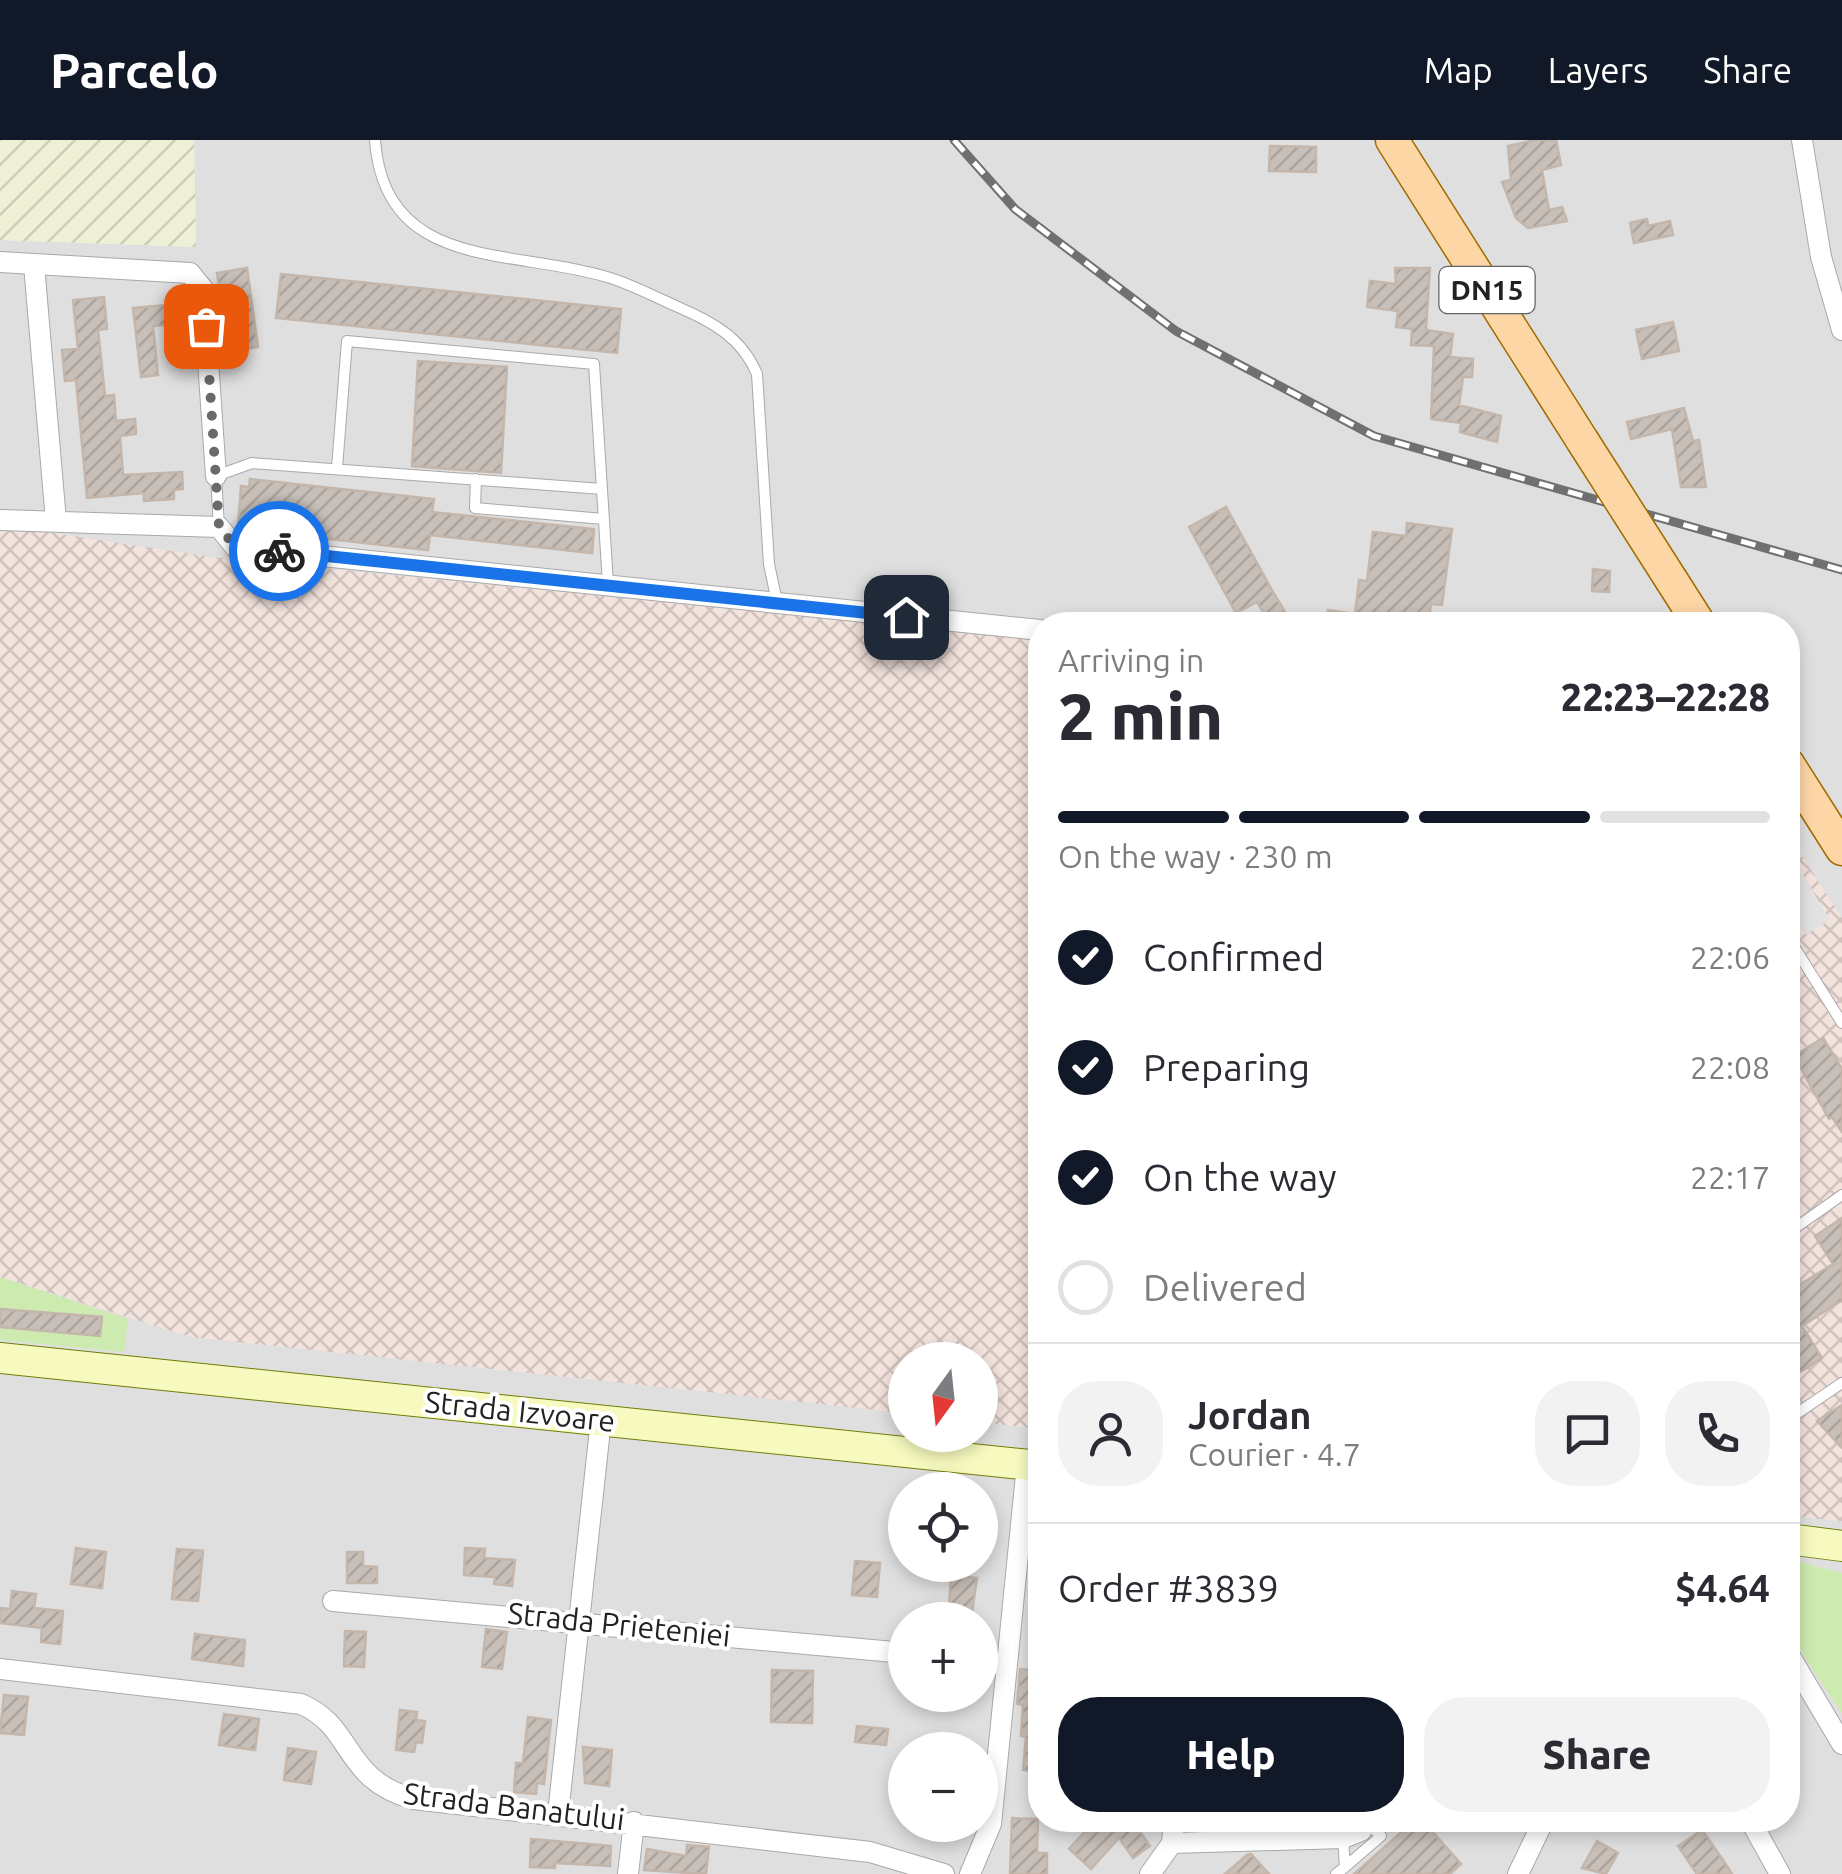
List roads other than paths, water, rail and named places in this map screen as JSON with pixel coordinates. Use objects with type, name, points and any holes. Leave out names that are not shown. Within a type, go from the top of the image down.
[{"type":"main road","name":"DN15","points":[[1399,141],[1692,612]]},
{"type":"main road","points":[[1800,783],[1842,850]]},
{"type":"main road","name":"Strada Izvoare","points":[[0,1358],[1028,1464]]},
{"type":"main road","points":[[1800,1541],[1842,1546]]},
{"type":"street","points":[[1802,140],[1820,258],[1842,330]]},
{"type":"street","points":[[0,262],[190,273],[198,278],[203,289],[216,476]]},
{"type":"street","points":[[34,264],[56,521]]},
{"type":"street","points":[[0,520],[219,527],[235,546],[1028,629]]},
{"type":"street","points":[[558,1814],[576,1621],[601,1420]]},
{"type":"street","points":[[970,1874],[991,1824],[1005,1665],[1028,1506]]},
{"type":"street","name":"Strada Prieteniei","points":[[333,1601],[888,1651]]},
{"type":"street","points":[[998,1664],[1005,1665]]},
{"type":"street","name":"Strada Banatului","points":[[0,1669],[300,1704],[315,1710],[331,1726],[374,1784],[394,1794],[436,1804],[634,1822],[870,1852],[944,1874]]},
{"type":"street","points":[[1800,1673],[1842,1744]]},
{"type":"street","points":[[628,1874],[634,1822]]},
{"type":"street","points":[[1150,1874],[1172,1843],[1173,1832]]},
{"type":"street","points":[[1172,1843],[1342,1838],[1358,1832]]},
{"type":"street","points":[[1523,1872],[1539,1832]]},
{"type":"street","points":[[1757,1832],[1780,1874]]},
{"type":"lane","points":[[375,140],[377,167],[402,218],[428,237],[456,248],[608,277],[705,319],[748,352],[756,374],[769,564],[778,602]]},
{"type":"lane","points":[[337,468],[347,341],[594,364],[608,584]]},
{"type":"lane","points":[[219,527],[216,476],[252,463],[602,489]]},
{"type":"lane","points":[[476,479],[475,508],[604,519]]},
{"type":"lane","points":[[1800,956],[1842,1023]]},
{"type":"lane","points":[[1800,1225],[1842,1195]]},
{"type":"lane","points":[[1800,1411],[1842,1383]]},
{"type":"lane","points":[[1341,1870],[1381,1836],[1377,1832]]},
{"type":"lane","points":[[1341,1870],[1342,1838]]},
{"type":"railway","points":[[954,140],[1015,209],[1176,331],[1374,436],[1842,570]]}]
